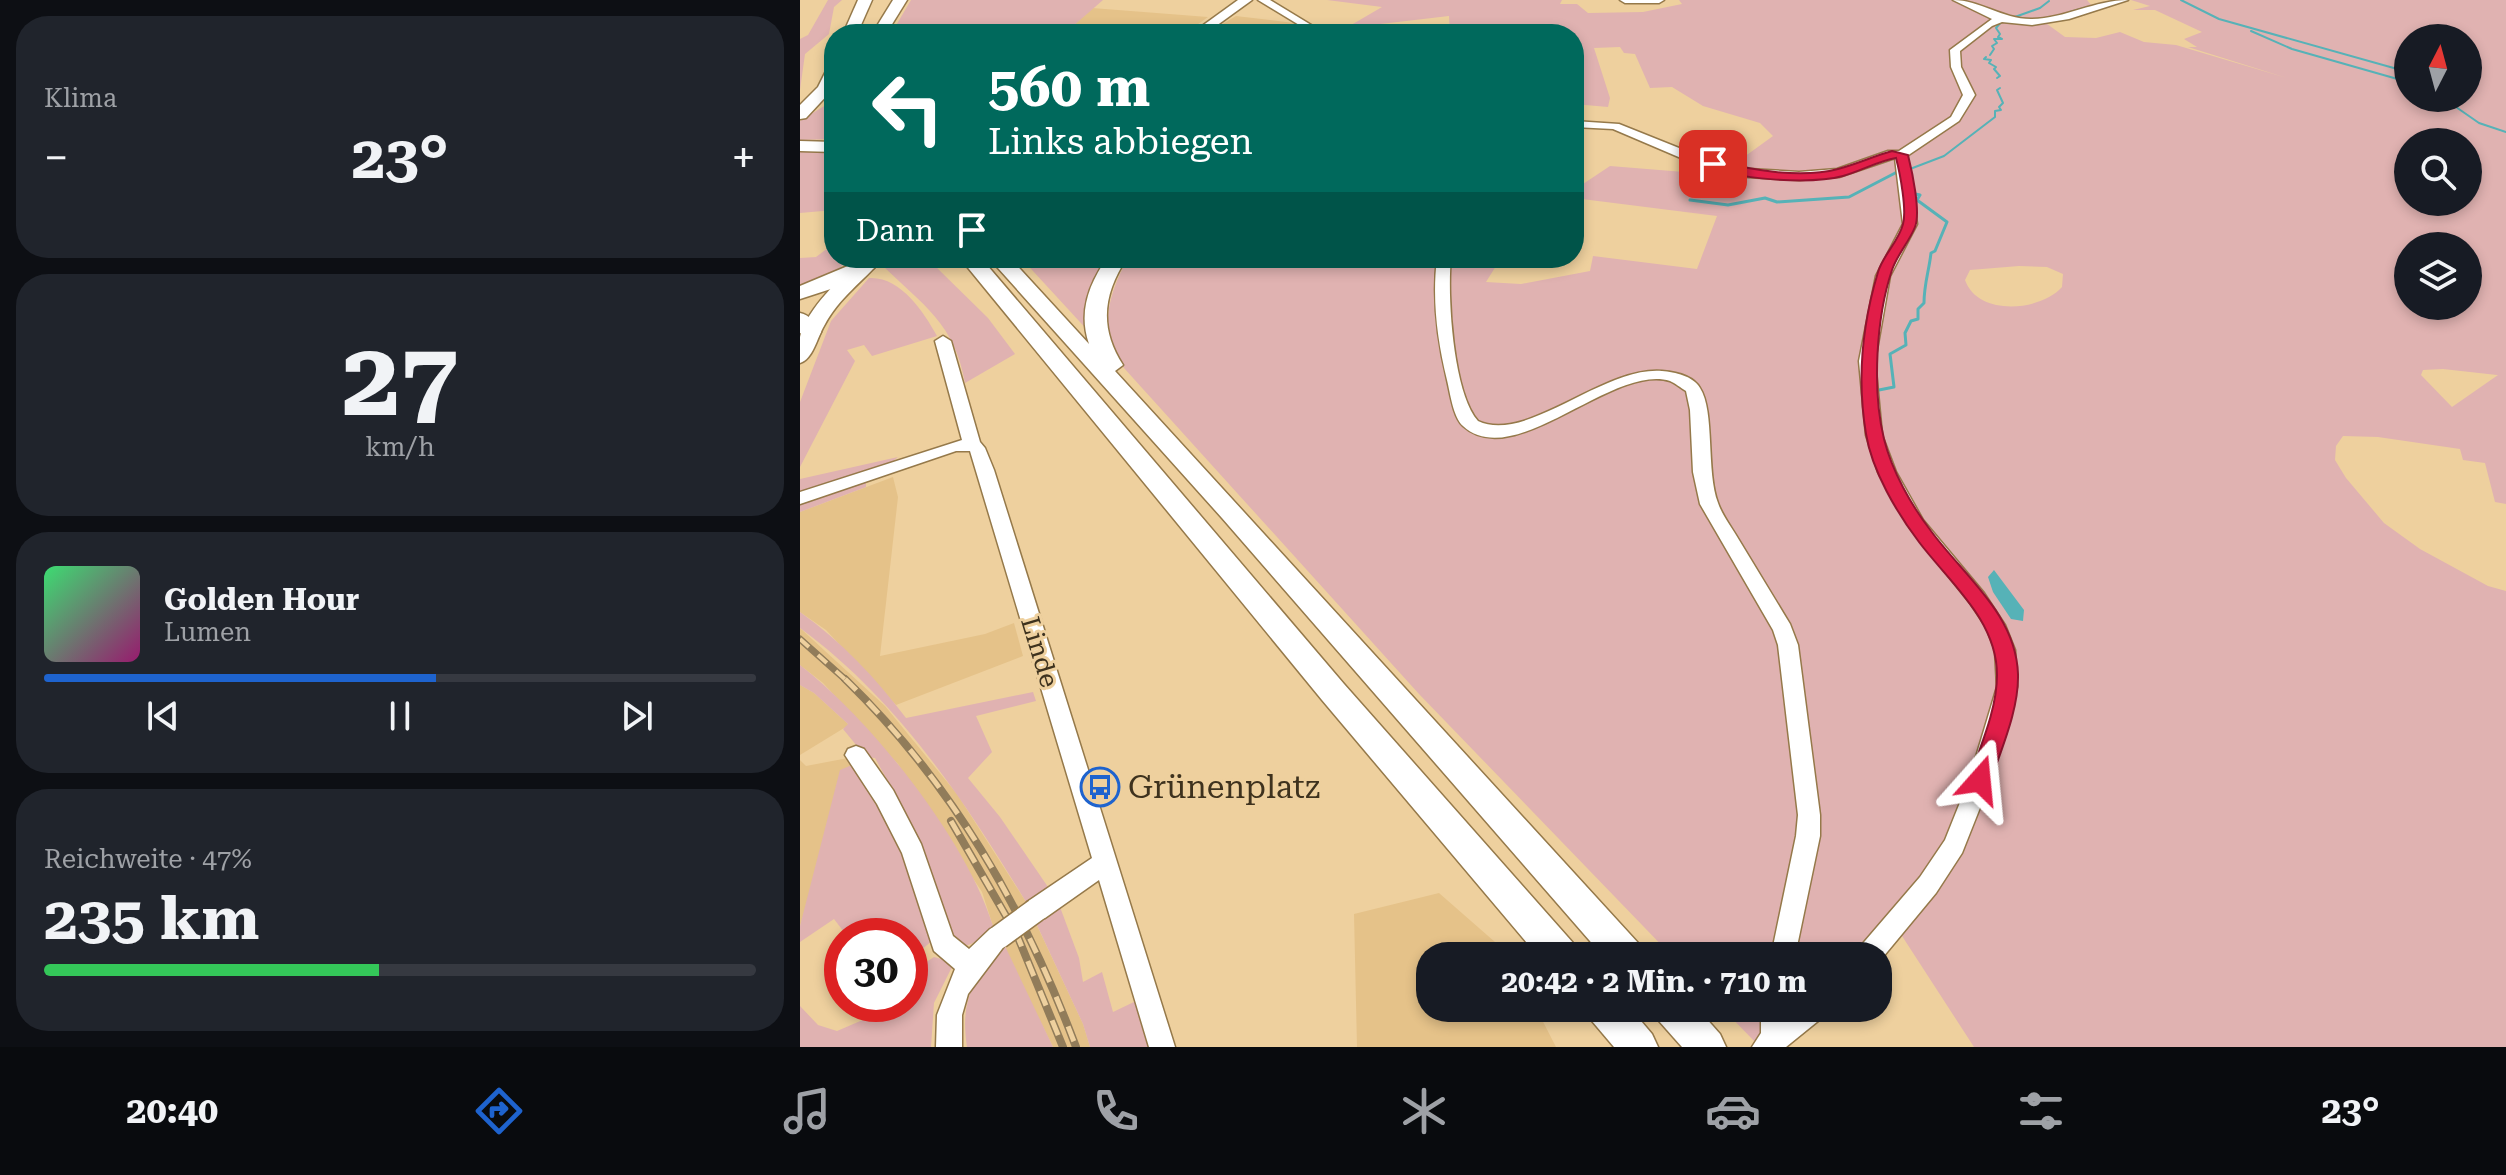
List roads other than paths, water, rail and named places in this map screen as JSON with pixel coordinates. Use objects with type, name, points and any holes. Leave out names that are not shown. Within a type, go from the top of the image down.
[{"type":"highway","points":[[854,24],[865,0]]},
{"type":"highway","points":[[885,24],[900,0]]},
{"type":"highway","points":[[800,114],[824,90]]},
{"type":"highway","points":[[800,146],[824,147]]},
{"type":"highway","points":[[800,295],[858,268]]},
{"type":"highway","points":[[978,268],[1333,692],[1549,942]]},
{"type":"highway","points":[[1008,268],[1614,942]]},
{"type":"highway","points":[[1110,268],[1103,279],[1093,322],[1102,352],[1115,370],[1127,397]]},
{"type":"highway","points":[[800,295],[829,302]]},
{"type":"highway","points":[[800,305],[829,302]]},
{"type":"highway","points":[[1617,1022],[1639,1047]]},
{"type":"main road","points":[[1211,24],[1246,0]]},
{"type":"main road","points":[[800,357],[808,326],[864,268]]},
{"type":"street","points":[[1263,0],[1304,24]]},
{"type":"street","points":[[1625,0],[1659,0]]},
{"type":"street","points":[[1958,0],[2001,19],[2050,21],[2118,4],[2123,0]]},
{"type":"street","points":[[1584,124],[1615,126],[1713,164],[1748,173],[1811,176],[1839,173],[1892,154],[1901,155],[1962,112],[1969,95],[1956,67],[1955,50],[1988,24],[2001,19]]},
{"type":"street","points":[[1880,942],[1928,885],[1954,846],[1980,780],[2007,687],[2005,650],[1995,625],[1977,598],[1916,524],[1887,472],[1874,435],[1868,357],[1885,270],[1910,224],[1906,172],[1901,155]]},
{"type":"street","points":[[1442,268],[1440,283],[1458,400],[1468,422],[1493,432],[1517,428],[1623,382],[1655,374],[1674,376],[1693,389],[1698,410],[1702,472],[1709,504],[1783,629],[1792,672],[1809,815],[1808,836],[1786,942]]},
{"type":"street","name":"Linde","points":[[943,341],[972,444],[977,448],[985,470],[1162,1047]]},
{"type":"street","points":[[800,498],[954,446],[972,444]]},
{"type":"street","points":[[856,755],[885,797],[913,851],[943,943],[970,966]]},
{"type":"street","points":[[949,1047],[950,1009],[958,986],[970,966],[999,937],[1104,863]]},
{"type":"street","points":[[1771,1042],[1773,1022]]},
{"type":"street","points":[[1771,1042],[1796,1022]]},
{"type":"water","points":[[1994,570],[2024,610],[2023,621],[2011,619],[1993,592],[1988,577]]},
{"type":"waterway","points":[[2181,0],[2219,19],[2394,68]]},
{"type":"waterway","points":[[2012,18],[2040,8],[2049,1]]},
{"type":"waterway","points":[[2070,12],[2088,7]]},
{"type":"waterway","points":[[1990,55],[1994,49],[1992,46],[1997,43],[1994,39],[2002,39],[1998,37],[2000,34],[1996,28],[2002,21]]},
{"type":"waterway","points":[[2251,31],[2292,49],[2394,78]]},
{"type":"waterway","points":[[1986,57],[1984,59],[1991,60],[1989,63],[1996,67],[1994,69],[2000,76],[1997,78]]},
{"type":"waterway","points":[[1910,169],[1944,156],[1995,117],[1995,111],[2001,110],[1999,107],[2003,103],[1997,90],[2000,88]]},
{"type":"waterway","points":[[2463,112],[2479,123],[2506,132]]},
{"type":"waterway","points":[[1896,173],[1900,171]]},
{"type":"waterway","points":[[1690,200],[1728,205],[1765,198],[1777,202],[1849,197],[1896,173]]},
{"type":"waterway","points":[[1879,390],[1894,387],[1890,354],[1906,345],[1905,333],[1911,321],[1918,319],[1918,309],[1924,303],[1931,253],[1935,251],[1947,222],[1917,200],[1920,195],[1911,193],[1911,174]]},
{"type":"railway","points":[[800,639],[847,681]]},
{"type":"railway","points":[[847,681],[919,761],[981,850],[1033,945],[1076,1047]]},
{"type":"railway","points":[[951,821],[1017,935],[1063,1047]]},
{"type":"place","name":"Grünenplatz","points":[[1100,787]]}]
